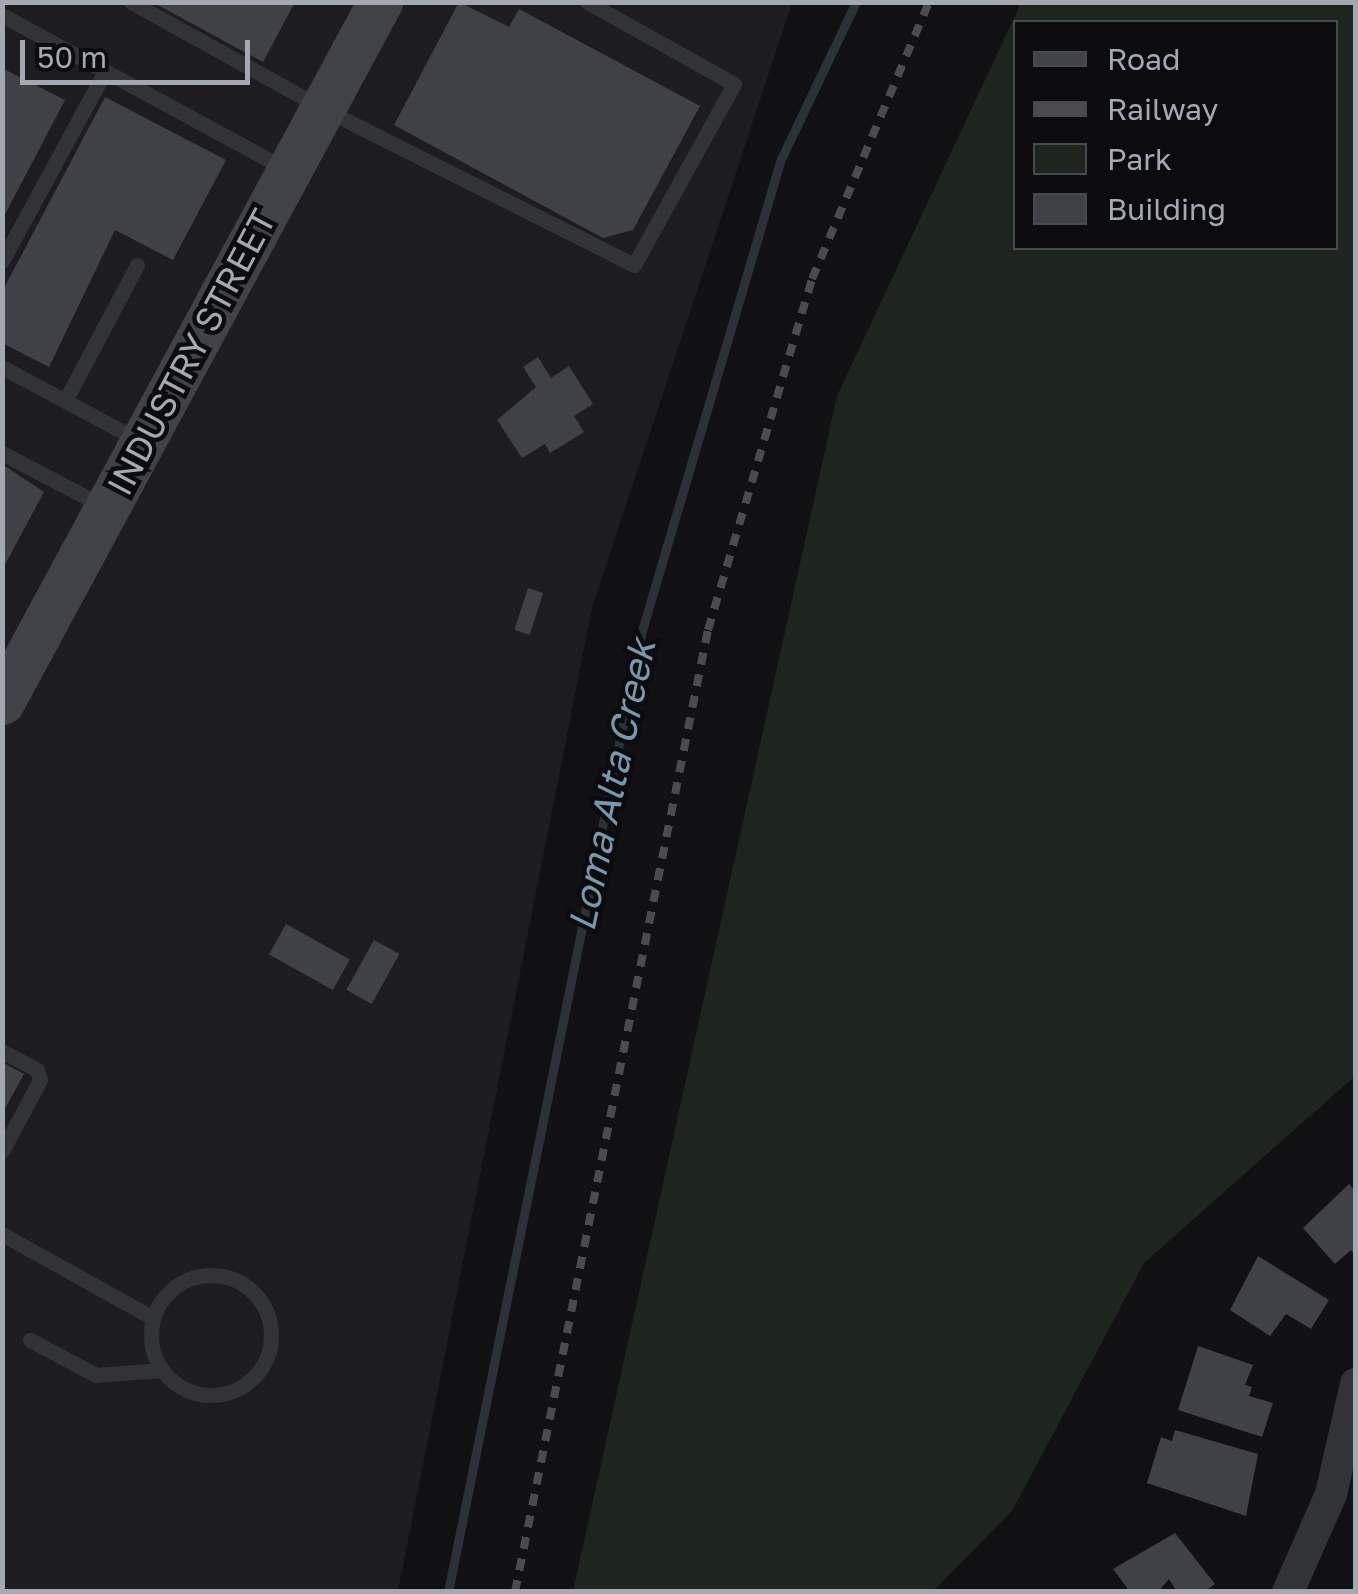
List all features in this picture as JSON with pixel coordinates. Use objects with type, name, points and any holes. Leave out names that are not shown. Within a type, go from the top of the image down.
[{"type":"street","name":"INDUSTRY STREET","points":[[2,702],[380,2]]},
{"type":"street","points":[[1288,1592],[1331,1494],[1354,1394]]},
{"type":"lane","points":[[131,2],[322,108],[634,264],[734,84],[587,2]]},
{"type":"lane","points":[[2,14],[288,170]]},
{"type":"lane","points":[[2,261],[106,71]]},
{"type":"lane","points":[[66,402],[137,265]]},
{"type":"lane","points":[[2,368],[142,442]]},
{"type":"lane","points":[[2,454],[106,508]]},
{"type":"lane","points":[[2,1051],[37,1070],[40,1080],[2,1151]]},
{"type":"lane","points":[[2,1234],[154,1318]]},
{"type":"lane","points":[[222,1275],[256,1295],[270,1331],[261,1368],[230,1391],[192,1392],[162,1370],[153,1352],[154,1318],[182,1282],[222,1275]]},
{"type":"lane","points":[[30,1340],[96,1375],[162,1370]]},
{"type":"shaded area","points":[[3,3],[792,3],[592,608],[398,1591],[3,1592]]},
{"type":"green space","points":[[1021,3],[1355,3],[1355,1076],[1144,1263],[1012,1511],[933,1591],[573,1591],[837,396],[1013,20],[1013,250],[1338,250],[1338,20],[1013,20]]},
{"type":"building","points":[[152,2],[295,2],[263,62]]},
{"type":"building","points":[[459,2],[509,27],[519,9],[700,106],[633,230],[603,238],[394,125]]},
{"type":"building","points":[[2,68],[65,100],[2,220]]},
{"type":"building","points":[[105,97],[226,160],[173,260],[115,230],[49,367],[2,343],[2,292]]},
{"type":"building","points":[[538,357],[551,378],[569,366],[593,404],[574,416],[584,432],[550,453],[545,444],[522,458],[497,420],[536,387],[523,367]]},
{"type":"building","points":[[2,464],[44,492],[2,570]]},
{"type":"building","points":[[528,588],[543,593],[530,635],[514,630]]},
{"type":"building","points":[[286,924],[350,959],[333,990],[269,955]]},
{"type":"building","points":[[374,940],[399,954],[372,1004],[346,990]]},
{"type":"building","points":[[2,1062],[24,1074],[2,1114]]},
{"type":"building","points":[[1349,1184],[1356,1192],[1356,1256],[1351,1250],[1335,1264],[1303,1228]]},
{"type":"building","points":[[1258,1256],[1329,1300],[1311,1329],[1286,1314],[1270,1336],[1230,1310]]},
{"type":"building","points":[[1198,1346],[1253,1365],[1245,1385],[1252,1387],[1249,1396],[1273,1403],[1262,1437],[1178,1410]]},
{"type":"building","points":[[1175,1430],[1258,1454],[1246,1516],[1147,1483],[1161,1437],[1172,1441]]},
{"type":"building","points":[[1175,1533],[1215,1584],[1204,1592],[1177,1592],[1169,1579],[1158,1592],[1130,1592],[1113,1569]]},
{"type":"waterway","name":"Loma Alta Creek","points":[[448,1592],[641,634],[781,159],[856,2]]},
{"type":"railway","points":[[515,1592],[708,630],[812,279],[929,2]]}]
